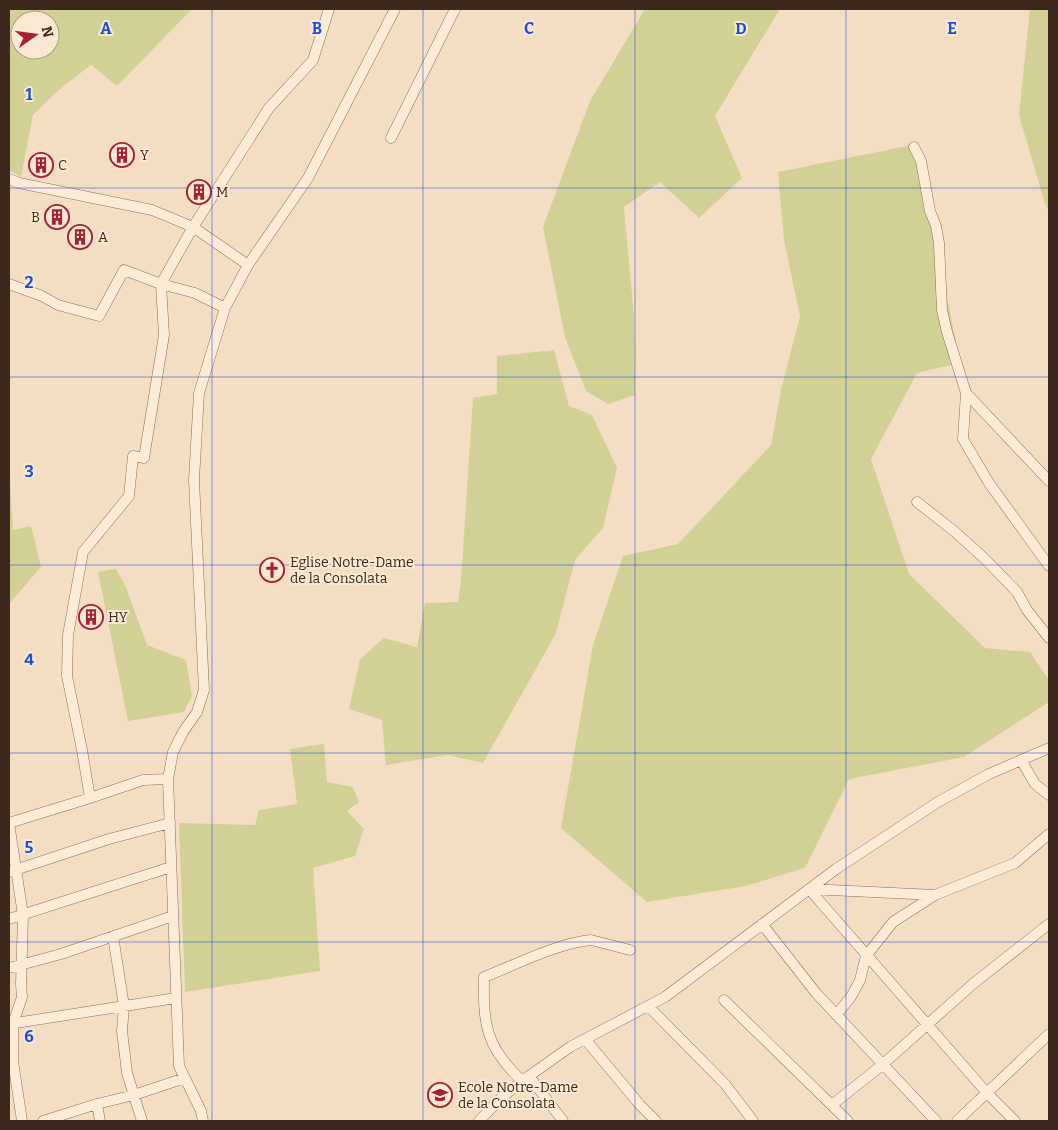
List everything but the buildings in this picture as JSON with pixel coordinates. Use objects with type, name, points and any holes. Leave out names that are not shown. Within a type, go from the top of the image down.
[{"type":"street","points":[[90,798],[68,676],[68,635],[83,552],[129,496],[132,456],[144,458],[164,334],[161,284],[193,228],[269,108],[313,60],[328,9]]},
{"type":"street","points":[[203,1121],[201,1111],[179,1066],[168,780],[173,752],[183,732],[197,712],[204,690],[194,480],[199,393],[225,308],[248,265],[308,178],[395,9]]},
{"type":"street","points":[[391,138],[455,9]]},
{"type":"street","points":[[914,146],[921,161],[930,211],[936,226],[939,243],[942,310],[966,393],[963,439],[989,483],[1049,566]]},
{"type":"street","points":[[9,179],[19,183],[152,210],[193,228],[248,265]]},
{"type":"street","points":[[9,284],[42,296],[58,305],[98,316],[124,270],[161,284],[195,293],[225,308]]},
{"type":"street","points":[[966,393],[1049,481]]},
{"type":"street","points":[[917,502],[954,531],[985,559],[1016,592],[1026,610],[1049,638]]},
{"type":"street","points":[[481,1121],[502,1097],[570,1047],[665,997],[809,889],[938,802],[989,774],[1049,748]]},
{"type":"street","points":[[1021,760],[1035,784],[1049,796]]},
{"type":"street","points":[[22,1121],[13,1061],[11,1024],[22,997],[23,915],[12,871],[9,823],[143,780],[168,780]]},
{"type":"street","points":[[12,871],[109,839],[170,823]]},
{"type":"street","points":[[836,1015],[851,997],[860,980],[866,956],[893,922],[935,894],[1015,863],[1049,834]]},
{"type":"street","points":[[9,920],[172,867]]},
{"type":"street","points":[[809,889],[935,894]]},
{"type":"street","points":[[809,889],[987,1093],[1015,1121]]},
{"type":"street","points":[[9,968],[61,954],[173,916]]},
{"type":"street","points":[[762,924],[816,993],[936,1121]]},
{"type":"street","points":[[832,1105],[882,1065],[974,983],[1049,924]]},
{"type":"street","points":[[113,936],[124,1006],[123,1039],[127,1073],[142,1121]]},
{"type":"street","points":[[563,1121],[526,1079],[515,1074],[493,1044],[484,1018],[484,977],[566,945],[586,940],[630,950]]},
{"type":"street","points":[[11,1024],[176,998]]},
{"type":"street","points":[[724,1000],[848,1121]]},
{"type":"street","points":[[648,1006],[725,1084],[753,1121]]},
{"type":"street","points":[[957,1121],[1049,1034]]},
{"type":"street","points":[[585,1039],[640,1105],[656,1121]]},
{"type":"street","points":[[48,1121],[97,1104],[134,1095],[185,1078]]},
{"type":"street","points":[[97,1104],[100,1121]]},
{"type":"shaded area","points":[[9,9],[192,9],[117,86],[91,65],[61,88],[33,115],[21,177],[9,170]]},
{"type":"shaded area","points":[[645,9],[780,9],[715,116],[742,178],[699,218],[660,182],[624,207],[634,316],[635,395],[608,404],[586,391],[565,337],[543,227],[590,101]]},
{"type":"shaded area","points":[[1030,9],[1049,9],[1049,212],[1019,115]]},
{"type":"shaded area","points":[[917,144],[960,363],[917,373],[871,459],[909,574],[985,648],[1030,652],[1049,680],[1049,702],[964,757],[849,779],[805,868],[746,886],[647,902],[561,828],[593,645],[623,556],[678,544],[771,445],[781,390],[800,316],[784,240],[778,172]]},
{"type":"shaded area","points":[[554,350],[569,406],[592,415],[617,468],[603,528],[575,560],[556,633],[483,763],[448,755],[386,765],[382,720],[349,709],[360,659],[384,638],[417,647],[425,603],[458,602],[473,398],[497,394],[497,356]]},
{"type":"shaded area","points":[[9,460],[13,530],[31,526],[41,567],[10,603],[9,610]]},
{"type":"shaded area","points":[[116,569],[126,587],[147,645],[186,660],[192,696],[184,712],[128,721],[98,572]]},
{"type":"shaded area","points":[[324,744],[327,782],[353,787],[359,802],[347,811],[364,829],[355,856],[313,868],[320,971],[185,992],[179,823],[255,825],[259,810],[297,804],[290,749]]},
{"type":"place","name":"Y","points":[[122,155]]},
{"type":"place","name":"C","points":[[41,165]]},
{"type":"place","name":"M","points":[[199,192]]},
{"type":"place","name":"B","points":[[57,217]]},
{"type":"place","name":"A","points":[[80,237]]},
{"type":"place","name":"Eglise Notre-Dame de la Consolata","points":[[272,570]]},
{"type":"place","name":"HY","points":[[91,617]]},
{"type":"place","name":"Ecole Notre-Dame de la Consolata","points":[[440,1095]]}]
